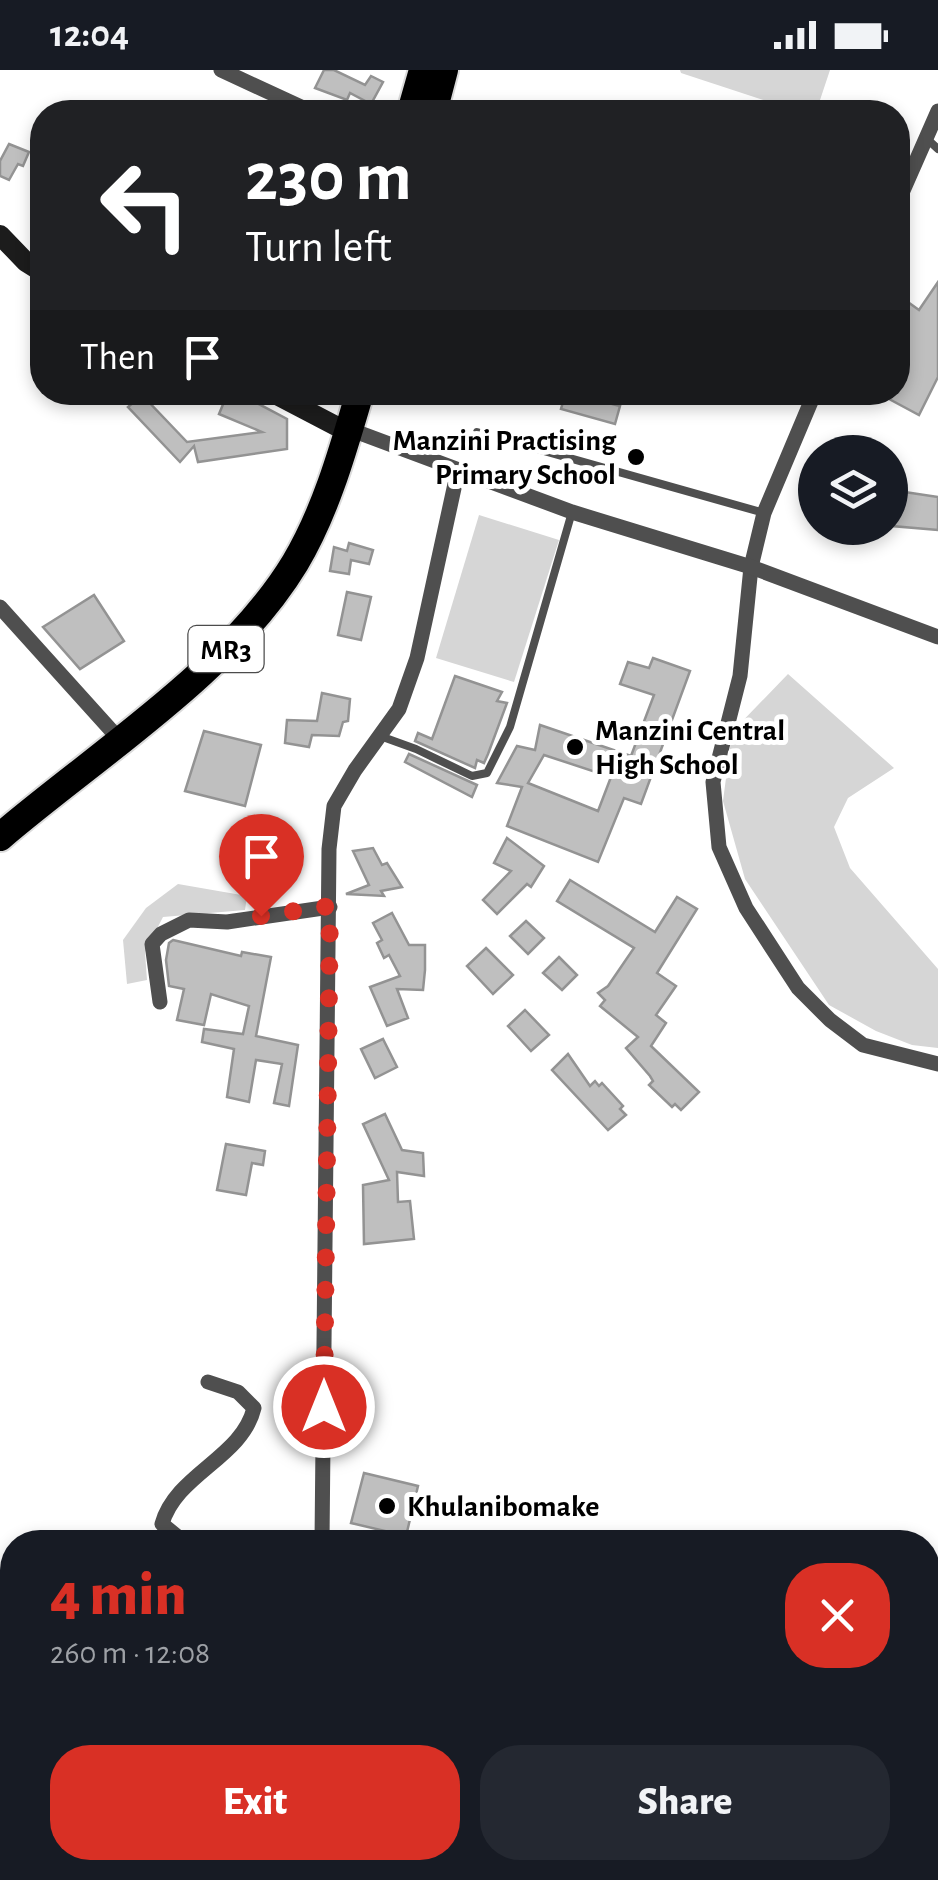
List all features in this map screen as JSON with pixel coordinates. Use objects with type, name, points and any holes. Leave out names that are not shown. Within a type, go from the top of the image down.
[{"type":"highway","points":[[414,100],[422,70]]},
{"type":"highway","points":[[436,100],[444,70]]},
{"type":"highway","name":"MR3","points":[[342,428],[345,405]]},
{"type":"highway","name":"MR3","points":[[0,837],[245,610],[284,556],[354,405]]},
{"type":"highway","name":"MR3","points":[[0,814],[113,731]]},
{"type":"street","points":[[221,70],[286,100]]},
{"type":"street","points":[[910,182],[932,144],[938,111]]},
{"type":"street","points":[[0,235],[30,264]]},
{"type":"street","points":[[297,405],[342,428],[572,512],[751,567],[938,636]]},
{"type":"street","points":[[810,405],[764,513],[751,567],[740,676],[713,782],[719,847],[746,908],[798,988],[830,1020],[863,1045],[938,1064]]},
{"type":"street","points":[[322,1530],[329,849],[334,806],[399,709],[417,658],[458,470]]},
{"type":"street","points":[[0,606],[113,731]]},
{"type":"street","points":[[160,1002],[152,944],[170,928],[189,920],[227,922],[330,906]]},
{"type":"street","points":[[169,1530],[162,1524],[166,1511],[207,1464],[236,1443],[250,1424],[254,1408],[238,1392],[208,1382]]},
{"type":"lane","points":[[477,432],[764,513]]},
{"type":"lane","points":[[380,736],[472,776],[487,773],[510,727],[572,512]]},
{"type":"shaded area","points":[[680,70],[830,70],[820,100],[763,100]]},
{"type":"shaded area","points":[[479,515],[559,540],[514,682],[436,658]]},
{"type":"shaded area","points":[[788,674],[894,768],[848,798],[834,827],[850,868],[938,969],[938,1048],[912,1045],[876,1031],[829,1005],[745,879],[723,801],[732,732]]},
{"type":"shaded area","points":[[178,884],[247,896],[245,910],[163,917],[145,952],[147,980],[127,984],[123,940],[146,908]]},
{"type":"building","points":[[324,70],[334,70],[365,85],[371,76],[383,82],[373,100],[350,93],[347,100],[315,88]]},
{"type":"building","points":[[9,144],[29,152],[23,166],[18,164],[9,180],[0,176],[0,161]]},
{"type":"building","points":[[938,282],[938,377],[919,415],[900,405],[910,405],[910,304],[919,310]]},
{"type":"building","points":[[152,405],[187,442],[262,432],[219,414],[223,405],[261,405],[287,419],[287,449],[198,462],[194,446],[180,462],[128,407]]},
{"type":"building","points":[[562,405],[620,406],[615,424],[561,409]]},
{"type":"building","points":[[908,492],[938,497],[938,530],[908,527]]},
{"type":"building","points":[[349,543],[373,550],[369,564],[351,560],[349,574],[330,571],[334,547],[347,551]]},
{"type":"building","points":[[347,592],[371,597],[361,640],[338,635]]},
{"type":"building","points":[[94,595],[124,641],[80,669],[43,627]]},
{"type":"building","points":[[653,658],[690,671],[641,804],[624,798],[598,862],[507,826],[522,787],[497,783],[517,746],[535,750],[540,725],[631,756],[654,695],[620,684],[628,662],[649,668]],"holes":[[[544,755],[611,777],[598,811],[528,783]]]},
{"type":"building","points":[[455,676],[502,692],[497,701],[507,703],[484,763],[477,760],[475,768],[415,741],[418,733],[432,739]]},
{"type":"building","points":[[322,693],[350,699],[348,721],[343,722],[339,736],[312,735],[309,747],[285,743],[287,720],[317,721]]},
{"type":"building","points":[[204,731],[261,745],[245,806],[185,791]]},
{"type":"building","points":[[409,754],[477,785],[472,797],[405,762]]},
{"type":"building","points":[[507,838],[544,866],[531,887],[527,884],[497,914],[483,900],[511,871],[494,863]]},
{"type":"building","points":[[373,848],[402,887],[381,891],[384,896],[346,894],[369,885],[353,851]]},
{"type":"building","points":[[570,880],[655,932],[677,897],[697,909],[657,973],[676,986],[656,1015],[666,1023],[651,1046],[699,1092],[681,1110],[675,1104],[672,1107],[649,1085],[653,1081],[650,1076],[626,1048],[638,1037],[600,1006],[605,1000],[598,993],[608,986],[634,948],[557,901]]},
{"type":"building","points":[[392,913],[409,945],[425,945],[425,970],[423,990],[397,989],[408,1018],[387,1026],[370,987],[400,976],[389,955],[384,958],[377,943],[382,940],[373,923]]},
{"type":"building","points":[[526,921],[544,938],[528,954],[510,936]]},
{"type":"building","points":[[173,940],[241,956],[242,952],[271,957],[256,1036],[298,1045],[289,1106],[274,1103],[282,1064],[256,1060],[249,1102],[227,1097],[234,1049],[202,1042],[204,1029],[243,1034],[249,1006],[211,994],[204,1025],[177,1020],[184,989],[169,986],[166,960]]},
{"type":"building","points":[[486,948],[513,975],[493,994],[467,966]]},
{"type":"building","points":[[559,957],[577,975],[562,990],[543,973]]},
{"type":"building","points":[[525,1010],[549,1035],[531,1051],[508,1026]]},
{"type":"building","points":[[383,1039],[397,1067],[375,1078],[361,1049]]},
{"type":"building","points":[[568,1054],[590,1086],[595,1081],[599,1086],[602,1083],[623,1106],[620,1109],[626,1115],[608,1130],[552,1070]]},
{"type":"building","points":[[385,1114],[402,1150],[423,1153],[424,1176],[397,1172],[398,1202],[410,1201],[414,1239],[364,1244],[363,1185],[389,1180],[363,1124]]},
{"type":"building","points":[[226,1144],[265,1151],[263,1165],[252,1163],[246,1195],[217,1190]]},
{"type":"building","points":[[364,1473],[418,1486],[407,1530],[381,1530],[351,1523]]},
{"type":"place","name":"Manzini Practising Primary School","points":[[636,457]]},
{"type":"place","name":"Manzini Central High School","points":[[575,747]]},
{"type":"place","name":"Khulanibomake","points":[[387,1506]]},
{"type":"route","points":[[261,916],[330,906],[324,1407]]}]
